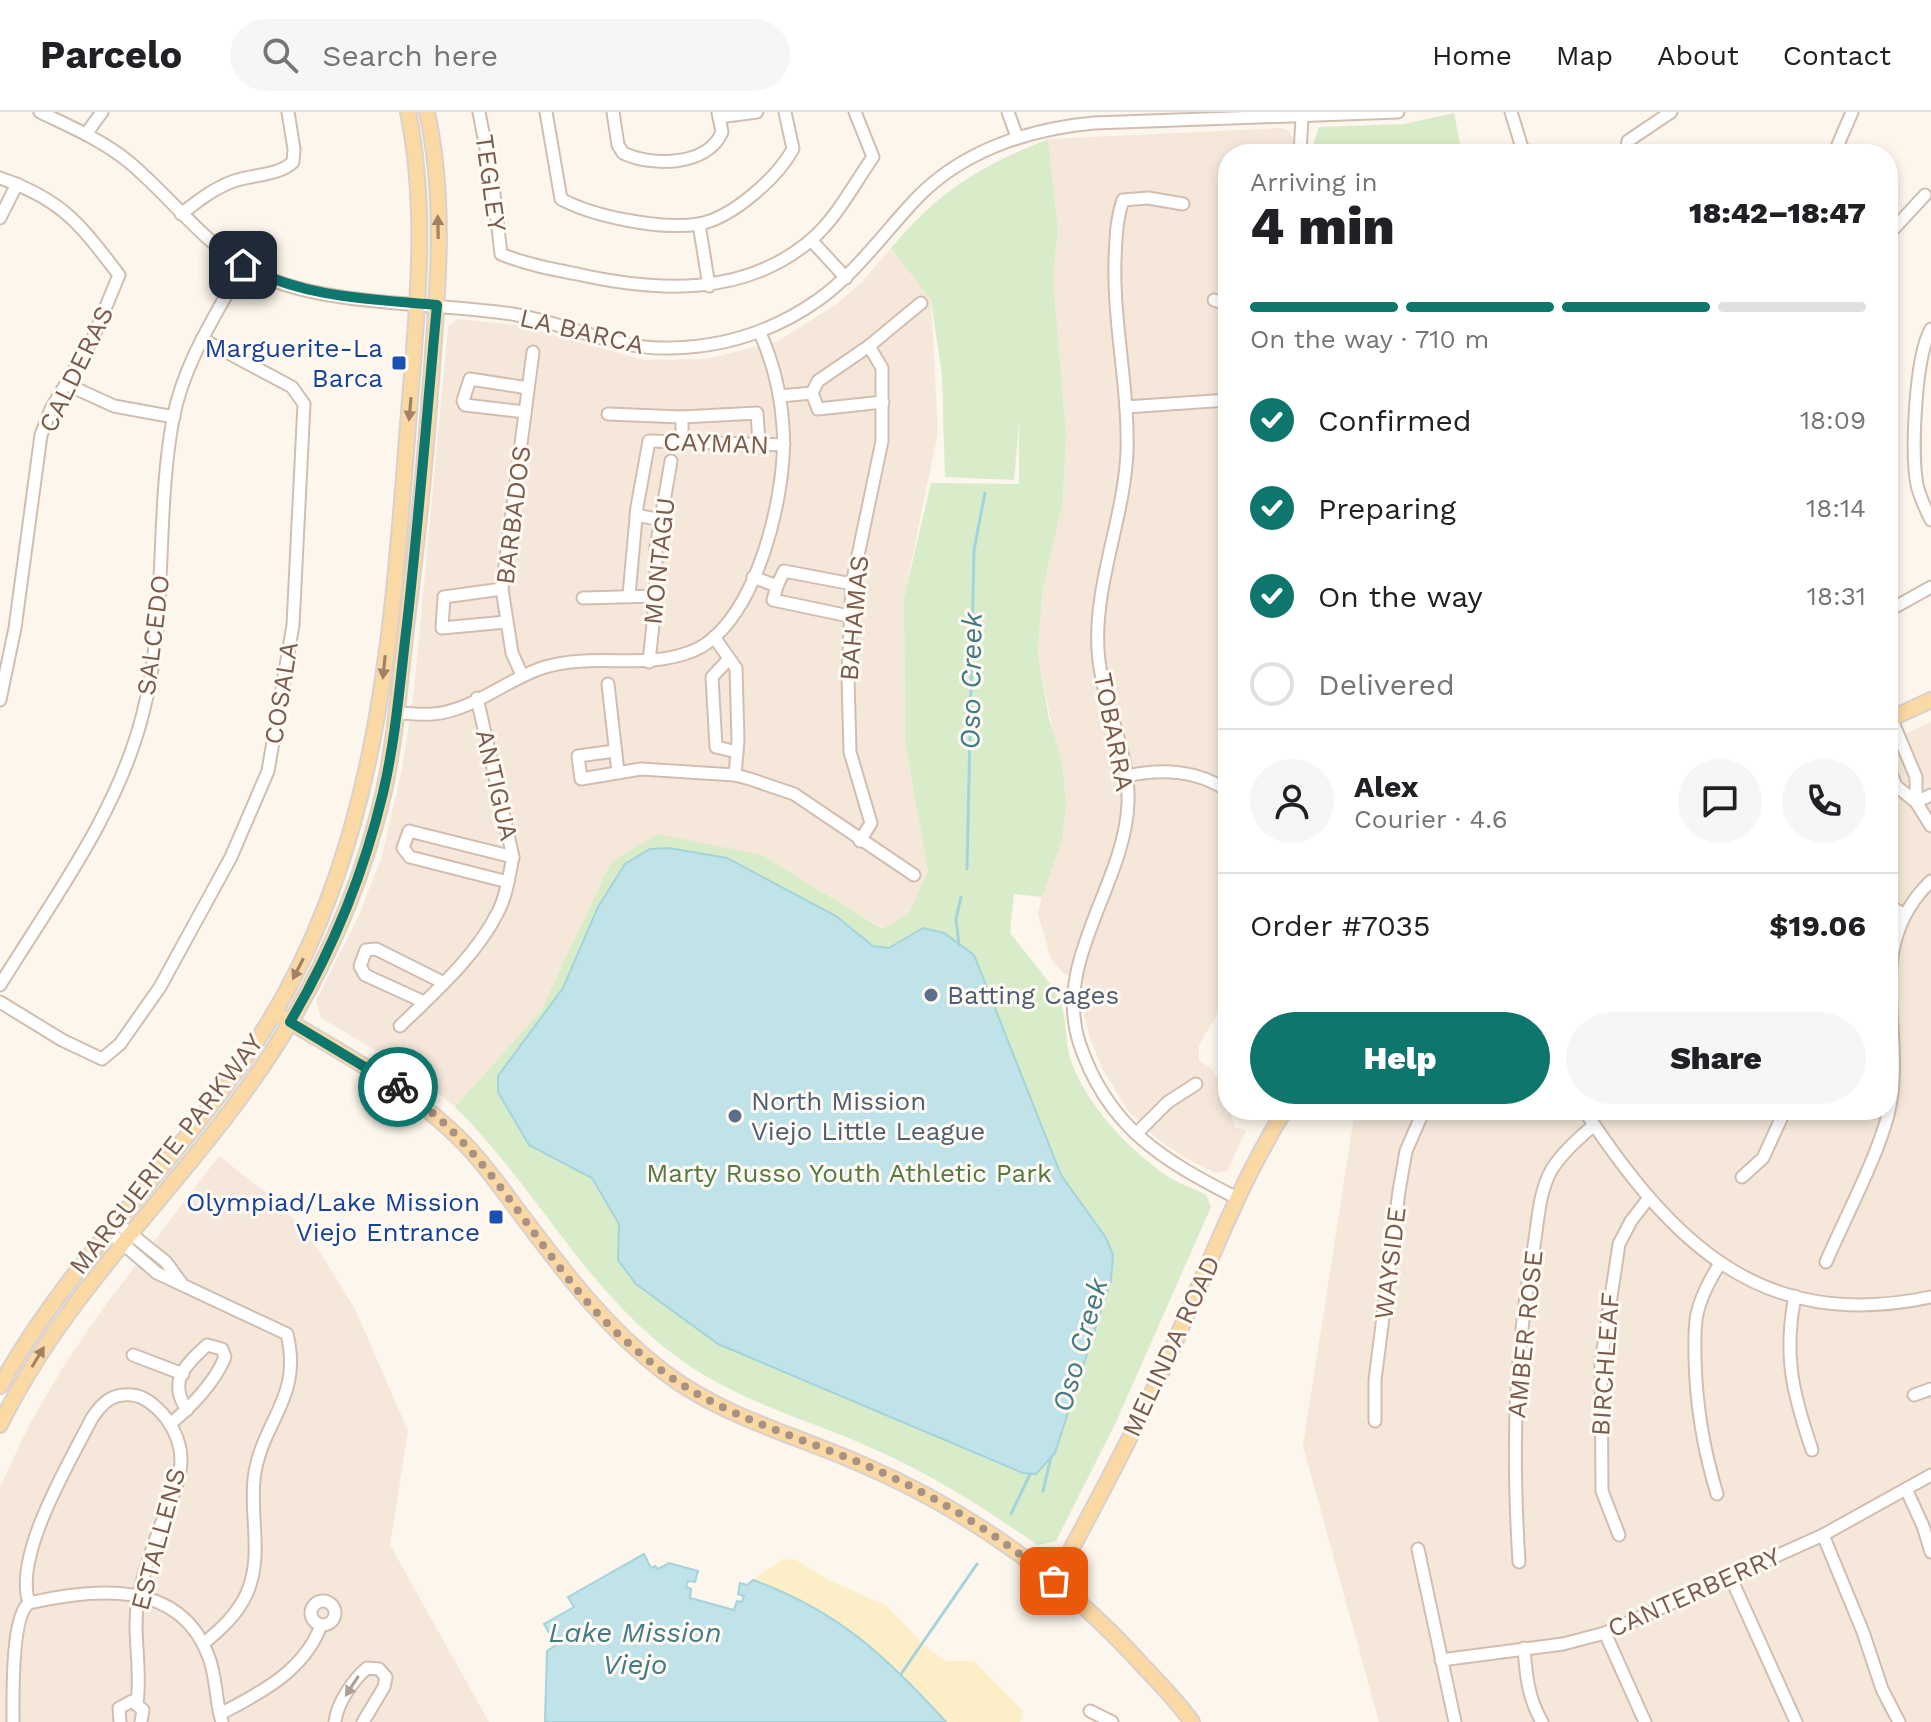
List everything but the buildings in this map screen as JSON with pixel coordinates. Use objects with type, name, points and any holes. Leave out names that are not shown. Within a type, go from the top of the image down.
[{"type":"main road","name":"MARGUERITE PARKWAY","points":[[0,1386],[35,1326],[209,1107],[275,1013],[321,925],[336,884],[359,811],[377,724],[401,512],[420,218],[416,160],[408,112]]},
{"type":"main road","name":"MARGUERITE PARKWAY","points":[[0,1425],[44,1347],[126,1238],[244,1091],[290,1022],[328,952],[362,863],[383,792],[397,713],[422,502],[437,305],[438,201],[427,112]]},
{"type":"main road","points":[[1898,715],[1931,700]]},
{"type":"main road","points":[[275,1013],[408,1093],[455,1134],[478,1158],[589,1304],[667,1375],[724,1407],[920,1491],[978,1526],[1054,1581],[1124,1644],[1192,1722]]},
{"type":"main road","name":"MELINDA ROAD","points":[[1054,1581],[1157,1381],[1237,1198],[1279,1120]]},
{"type":"street","name":"LA BARCA","points":[[40,112],[86,134],[130,163],[214,245],[243,265],[278,282],[318,293],[534,318],[634,346],[669,349],[707,346],[760,333],[791,318],[846,278],[918,197],[939,179],[990,148],[1017,137],[1094,123],[1398,112]]},
{"type":"street","points":[[86,134],[102,112]]},
{"type":"street","points":[[181,214],[222,186],[285,170],[293,162],[294,149],[288,112]]},
{"type":"street","name":"TEGLEY","points":[[479,112],[493,185],[501,254],[628,286],[709,286]]},
{"type":"street","points":[[546,112],[561,199],[634,221],[673,224],[699,224],[744,203],[790,156],[794,145],[785,112]]},
{"type":"street","points":[[613,112],[618,145],[623,153],[668,161],[697,156],[714,146],[722,132],[718,114],[757,112]]},
{"type":"street","points":[[699,224],[709,286],[774,264],[811,240],[873,157],[855,112]]},
{"type":"street","points":[[1008,112],[1017,137]]},
{"type":"street","points":[[1511,112],[1521,144]]},
{"type":"street","points":[[1628,144],[1671,112]]},
{"type":"street","points":[[1838,144],[1852,112]]},
{"type":"street","points":[[1301,144],[1302,117]]},
{"type":"street","points":[[0,178],[17,184],[0,218]]},
{"type":"street","name":"CALDERAS","points":[[0,700],[15,628],[41,435],[51,409],[93,338],[119,275],[63,208],[17,184]]},
{"type":"street","points":[[1898,224],[1925,195]]},
{"type":"street","name":"TOBARRA","points":[[1183,204],[1148,198],[1123,200],[1116,218],[1115,311],[1126,407],[1123,487],[1099,610],[1098,648],[1102,686],[1127,776],[1126,827],[1078,967],[1073,1005],[1078,1040],[1095,1082],[1136,1134],[1157,1154],[1181,1170],[1237,1198]]},
{"type":"street","points":[[811,240],[846,278]]},
{"type":"street","name":"SALCEDO","points":[[0,985],[106,813],[143,714],[159,620],[174,417],[189,363],[243,265]]},
{"type":"street","points":[[1214,300],[1218,301]]},
{"type":"street","points":[[883,402],[818,409],[812,393],[818,381],[869,346],[921,303]]},
{"type":"street","points":[[1931,329],[1920,359],[1915,464],[1923,505],[1931,520]]},
{"type":"street","points":[[397,713],[435,714],[544,667],[581,660],[667,660],[698,648],[714,637],[744,599],[778,496],[784,445],[780,396],[760,333]]},
{"type":"street","name":"COSALA","points":[[0,1002],[102,1059],[120,1044],[160,987],[231,857],[254,810],[268,771],[293,625],[304,404],[292,387],[202,339]]},
{"type":"street","name":"BAHAMAS","points":[[860,841],[871,823],[850,752],[849,616],[852,584],[882,441],[882,368],[869,346]]},
{"type":"street","name":"BARBADOS","points":[[522,675],[512,653],[502,589],[533,352]]},
{"type":"street","points":[[525,412],[465,405],[463,401],[470,379],[528,388]]},
{"type":"street","points":[[66,384],[114,406],[174,417]]},
{"type":"street","points":[[780,396],[812,393]]},
{"type":"street","points":[[1126,407],[1218,401]]},
{"type":"street","points":[[608,414],[682,417],[757,413],[759,444]]},
{"type":"street","points":[[682,417],[682,442]]},
{"type":"street","name":"CAYMAN","points":[[636,515],[649,441],[784,445]]},
{"type":"street","name":"MONTAGU","points":[[649,662],[656,596],[656,548],[671,461]]},
{"type":"street","points":[[629,595],[636,515],[661,520]]},
{"type":"street","points":[[849,616],[773,600],[784,571],[852,584]]},
{"type":"street","points":[[753,577],[777,586]]},
{"type":"street","points":[[1898,605],[1931,587]]},
{"type":"street","points":[[502,589],[444,597],[442,628],[506,622]]},
{"type":"street","points":[[583,598],[656,596]]},
{"type":"street","points":[[714,637],[736,668],[735,775]]},
{"type":"street","points":[[729,659],[712,677],[716,747],[737,752]]},
{"type":"street","points":[[608,684],[618,772]]},
{"type":"street","name":"ANTIGUA","points":[[400,1026],[444,983],[498,913],[508,882],[513,857],[477,698]]},
{"type":"street","points":[[1898,737],[1916,777],[1916,802]]},
{"type":"street","points":[[615,751],[578,756],[581,779],[641,769],[735,775],[794,794],[914,875]]},
{"type":"street","points":[[1898,770],[1912,768]]},
{"type":"street","points":[[1127,776],[1149,771],[1173,771],[1200,777],[1218,786]]},
{"type":"street","points":[[1898,788],[1916,802],[1931,826]]},
{"type":"street","points":[[1916,802],[1931,795]]},
{"type":"street","points":[[508,882],[410,857],[403,848],[409,831],[513,857]]},
{"type":"street","points":[[1898,928],[1903,914],[1931,881]]},
{"type":"street","points":[[1898,911],[1903,914]]},
{"type":"street","points":[[424,1002],[365,975],[360,966],[366,950],[376,949],[444,983]]},
{"type":"street","points":[[1136,1134],[1168,1102],[1196,1084]]},
{"type":"street","name":"WAYSIDE","points":[[1375,1421],[1375,1380],[1399,1191],[1406,1151],[1420,1120]]},
{"type":"street","points":[[1591,1120],[1648,1199],[1686,1238],[1720,1263],[1771,1289],[1846,1306],[1931,1297]]},
{"type":"street","points":[[1742,1177],[1763,1158],[1780,1120]]},
{"type":"street","points":[[1826,1262],[1886,1120]]},
{"type":"street","name":"AMBER ROSE","points":[[1519,1562],[1513,1471],[1516,1372],[1543,1192],[1552,1170],[1594,1125]]},
{"type":"street","name":"BIRCHLEAF","points":[[1619,1535],[1602,1491],[1601,1363],[1611,1278],[1619,1244],[1648,1199]]},
{"type":"street","points":[[112,1226],[157,1273],[287,1334],[291,1375],[285,1400],[258,1460],[254,1479],[256,1560],[252,1577],[238,1610],[203,1644]]},
{"type":"street","points":[[126,1238],[166,1262],[185,1288]]},
{"type":"street","points":[[157,1273],[166,1262]]},
{"type":"street","points":[[1717,1494],[1701,1441],[1695,1349],[1696,1318],[1703,1294],[1720,1263]]},
{"type":"street","points":[[1795,1296],[1788,1337],[1789,1369],[1794,1396],[1812,1450]]},
{"type":"street","points":[[29,1603],[26,1578],[46,1508],[101,1405],[113,1397],[136,1395],[161,1411],[170,1424],[187,1410],[222,1366],[225,1357],[222,1349],[207,1345],[183,1374],[176,1389],[187,1410]]},
{"type":"street","points":[[133,1355],[183,1374]]},
{"type":"street","points":[[1914,1395],[1931,1389]]},
{"type":"street","name":"ESTALLENS","points":[[141,1722],[143,1710],[137,1703],[139,1688],[135,1637],[139,1595],[161,1525],[180,1481],[181,1453],[170,1424]]},
{"type":"street","name":"CANTERBERRY","points":[[1441,1660],[1563,1644],[1605,1633],[1823,1535],[1931,1475]]},
{"type":"street","points":[[1906,1489],[1931,1552]]},
{"type":"street","points":[[1823,1535],[1863,1632],[1882,1689],[1899,1722]]},
{"type":"street","points":[[1418,1549],[1455,1722]]},
{"type":"street","points":[[1730,1576],[1796,1722]]},
{"type":"street","points":[[13,1722],[19,1626],[23,1607],[29,1603],[101,1592],[139,1595],[175,1612],[203,1644],[215,1677],[221,1718],[285,1675],[315,1641],[321,1625]]},
{"type":"street","points":[[1605,1633],[1645,1722]]},
{"type":"street","points":[[1524,1648],[1527,1682],[1542,1722]]},
{"type":"street","points":[[335,1722],[341,1704],[360,1674],[367,1668],[379,1669],[386,1677],[384,1687],[363,1722]]},
{"type":"street","points":[[120,1722],[118,1713],[122,1704],[137,1703]]},
{"type":"street","points":[[1090,1711],[1112,1722]]},
{"type":"shaded area","points":[[1282,128],[1289,131],[1294,141],[1294,144],[1218,144],[1218,1013],[1199,1045],[1199,1060],[1212,1069],[1218,1080],[1218,1120],[1233,1120],[1235,1127],[1246,1131],[1227,1171],[1216,1173],[1187,1159],[1156,1138],[1129,1112],[1103,1070],[1090,1039],[1083,1009],[1085,984],[1063,973],[1051,959],[1038,914],[1045,880],[1062,840],[1054,738],[1038,654],[1042,593],[1063,501],[1066,434],[1053,279],[1058,230],[1048,139]]},
{"type":"shaded area","points":[[891,248],[931,299],[938,432],[904,598],[905,743],[928,871],[909,913],[884,929],[762,855],[611,862],[540,1012],[455,1107],[407,1069],[321,1018],[316,1001],[359,915],[382,856],[402,769],[414,691],[448,327],[457,319],[516,325],[644,360],[706,359],[778,341],[835,305],[862,282]]},
{"type":"shaded area","points":[[1931,722],[1931,1722],[1379,1722],[1303,1446],[1353,1120],[1898,1120],[1898,737]]},
{"type":"shaded area","points":[[219,1156],[282,1205],[320,1252],[355,1309],[408,1431],[390,1545],[489,1722],[0,1722],[0,1487],[29,1425],[65,1364],[104,1307]]},
{"type":"green space","points":[[1454,113],[1460,144],[1313,144],[1319,127],[1404,124]]},
{"type":"green space","name":"Marty Russo Youth Athletic Park","points":[[1048,139],[1058,230],[1053,279],[1066,434],[1063,501],[1042,593],[1038,654],[1049,719],[1062,761],[1066,806],[1062,840],[1042,897],[1014,894],[1010,933],[1058,996],[1070,1058],[1097,1109],[1137,1152],[1167,1176],[1206,1195],[1211,1207],[1117,1420],[1056,1541],[1037,1545],[978,1505],[917,1470],[727,1388],[681,1360],[647,1333],[617,1303],[512,1171],[455,1107],[540,1012],[611,862],[658,834],[762,855],[883,929],[909,913],[928,871],[905,743],[904,598],[931,483],[1019,484],[1019,423],[1014,480],[945,477],[942,376],[931,300],[891,248],[926,210],[962,182]]},
{"type":"sand","points":[[794,1559],[829,1580],[887,1606],[925,1646],[946,1661],[974,1661],[1023,1711],[1020,1722],[946,1722],[881,1656],[836,1621],[784,1592],[753,1580],[782,1560]]},
{"type":"water","name":"Marty Russo Youth Athletic Park","points":[[669,848],[727,858],[836,916],[873,946],[889,948],[923,928],[944,933],[974,955],[1061,1175],[1106,1238],[1113,1255],[1111,1280],[1055,1453],[1036,1474],[1023,1473],[718,1344],[636,1284],[618,1260],[619,1224],[592,1178],[529,1145],[498,1092],[498,1076],[563,988],[598,907],[625,864],[650,849]]},
{"type":"water","name":"Lake Mission Viejo","points":[[644,1554],[651,1568],[655,1566],[658,1569],[669,1563],[698,1571],[695,1582],[688,1581],[686,1587],[691,1589],[690,1598],[734,1610],[737,1601],[742,1602],[744,1596],[738,1594],[740,1583],[747,1585],[753,1580],[810,1606],[881,1656],[946,1722],[545,1722],[547,1651],[556,1645],[544,1624],[574,1607],[568,1597]]},
{"type":"waterway","name":"Oso Creek","points":[[967,869],[974,550],[985,493]]},
{"type":"waterway","name":"Oso Creek","points":[[959,945],[956,919],[961,897]]},
{"type":"waterway","name":"Oso Creek","points":[[1043,1491],[1051,1457]]},
{"type":"waterway","points":[[1011,1514],[1030,1474]]},
{"type":"waterway","points":[[901,1674],[977,1564]]},
{"type":"way so far","points":[[398,1087],[430,1111],[467,1146],[589,1304],[667,1375],[702,1397],[920,1491],[978,1526],[1054,1581]]},
{"type":"place","name":"Marguerite-La Barca","points":[[399,363]]},
{"type":"place","name":"Batting Cages","points":[[931,995]]},
{"type":"place","name":"North Mission Viejo Little League","points":[[735,1116]]},
{"type":"place","name":"Olympiad/Lake Mission Viejo Entrance","points":[[496,1217]]},
{"type":"route","points":[[243,265],[278,282],[318,293],[437,305],[422,502],[394,732],[383,792],[367,849],[328,952],[290,1022],[398,1087]]}]
